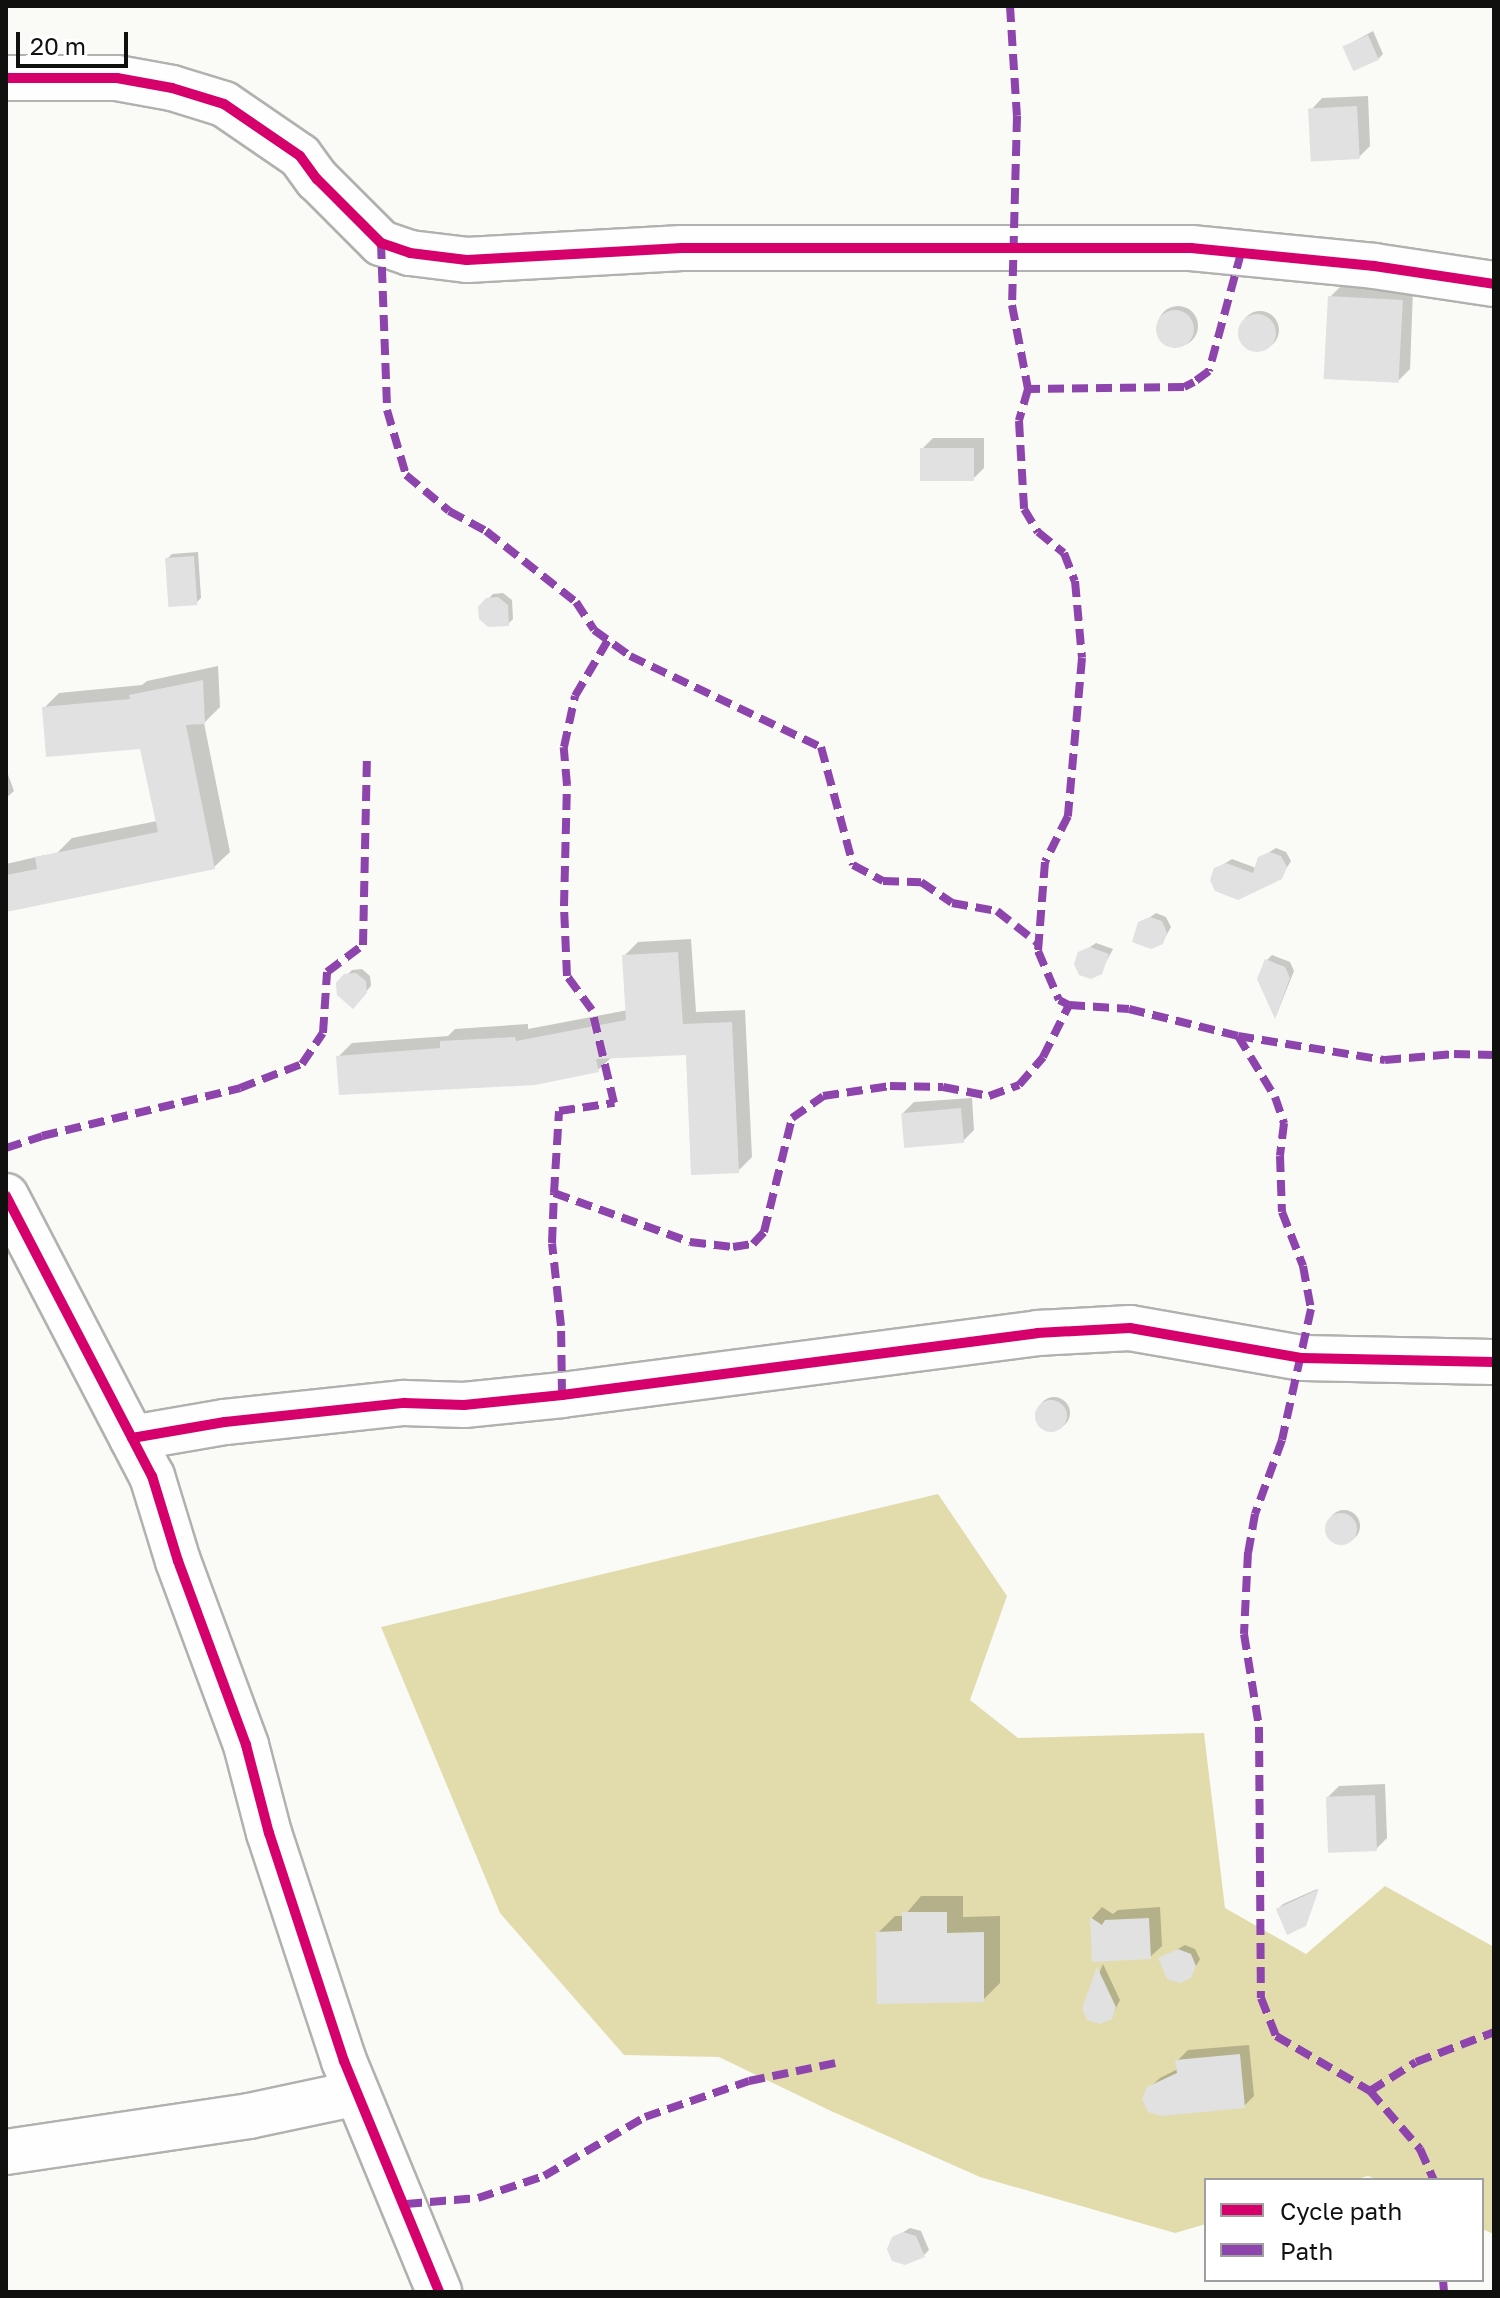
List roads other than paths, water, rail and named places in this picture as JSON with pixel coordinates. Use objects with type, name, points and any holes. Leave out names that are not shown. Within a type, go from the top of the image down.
[{"type":"street","points":[[6,78],[117,78],[172,88],[224,104],[300,156],[317,179],[381,243],[410,253],[467,260],[682,248],[1191,248],[1374,266],[1494,284]]},
{"type":"street","points":[[6,1196],[73,1318],[152,1476],[178,1561],[246,1745],[287,1890],[357,2093],[439,2292]]},
{"type":"street","points":[[132,1438],[225,1422],[404,1403],[464,1405],[562,1395],[1037,1333],[1130,1328],[1302,1358],[1494,1362]]},
{"type":"street","points":[[6,2152],[249,2116],[357,2093]]}]
